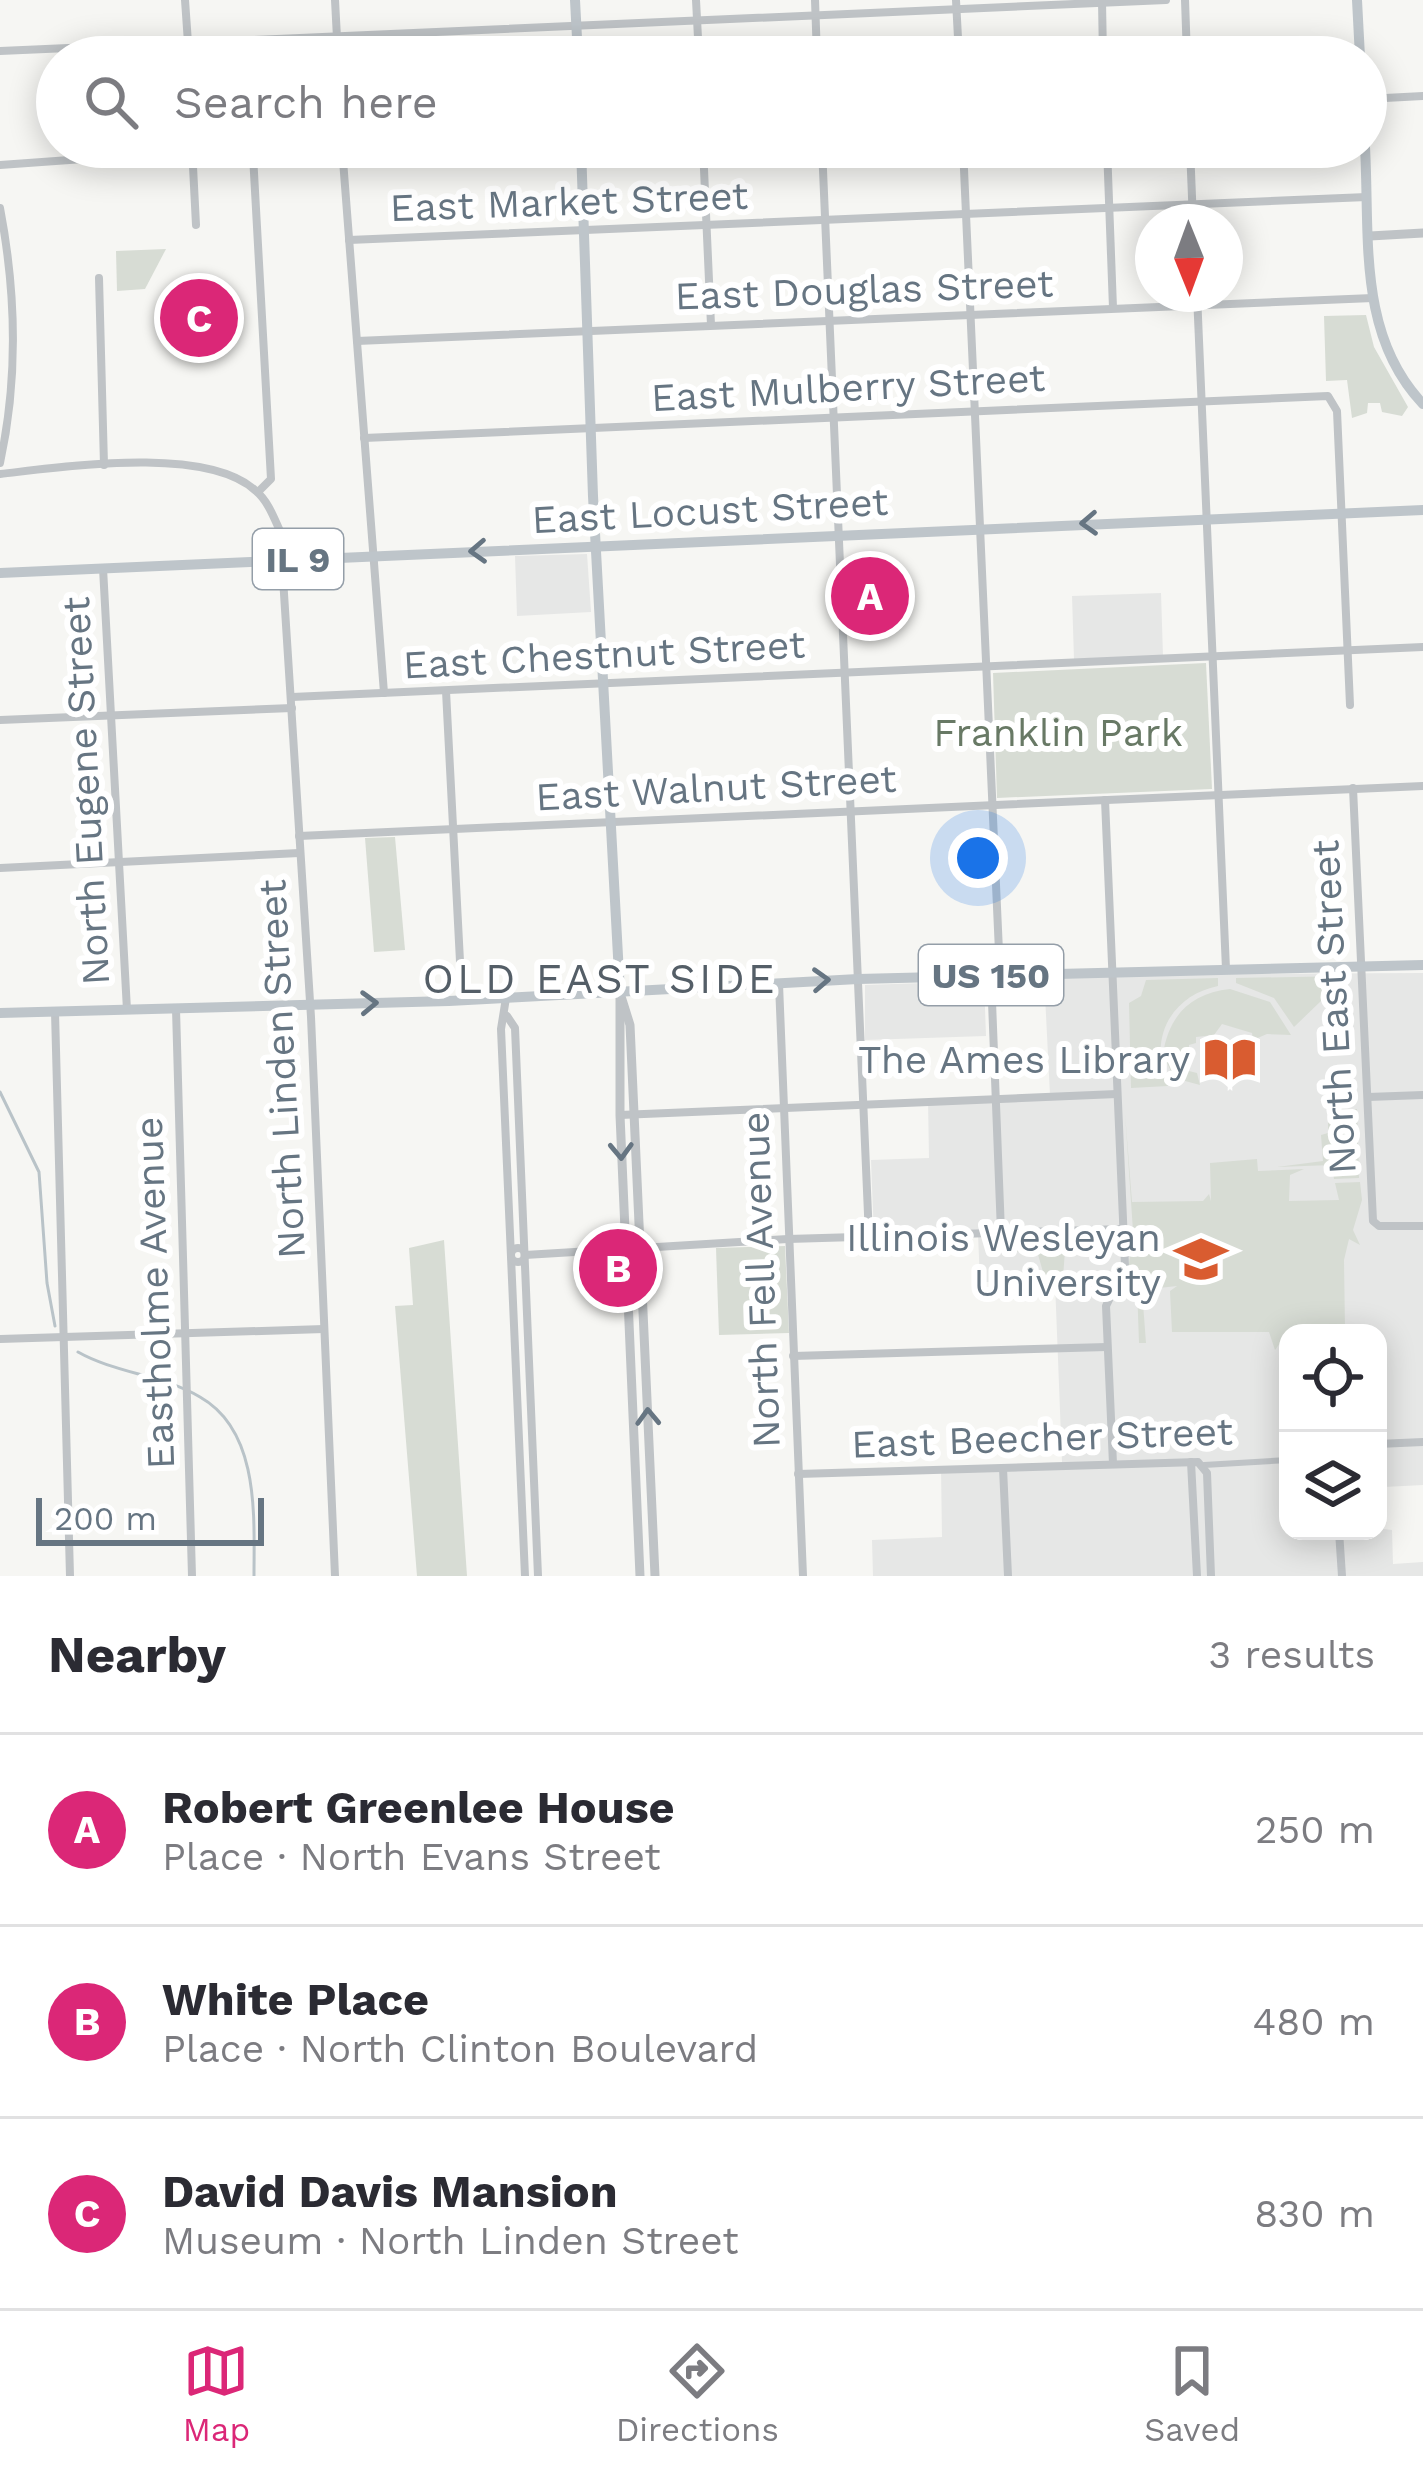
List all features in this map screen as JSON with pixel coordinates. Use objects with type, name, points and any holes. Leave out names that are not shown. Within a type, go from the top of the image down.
[{"type":"main road","points":[[575,0],[577,36]]},
{"type":"main road","points":[[1358,0],[1359,36]]},
{"type":"main road","points":[[0,1013],[620,993],[595,545],[582,168]]},
{"type":"main road","points":[[1366,168],[1373,298],[1385,349],[1423,404]]},
{"type":"main road","name":"East Locust Street","points":[[0,573],[1423,510]]},
{"type":"main road","name":"US 150","points":[[620,993],[858,979],[1423,965]]},
{"type":"street","points":[[185,0],[187,36]]},
{"type":"street","points":[[335,0],[338,36]]},
{"type":"street","points":[[696,0],[698,36]]},
{"type":"street","points":[[815,0],[816,36]]},
{"type":"street","points":[[360,36],[816,16],[956,5],[1166,0]]},
{"type":"street","points":[[1185,0],[1186,36]]},
{"type":"street","points":[[1102,1],[1103,36]]},
{"type":"street","points":[[956,5],[958,36]]},
{"type":"street","points":[[0,51],[36,49]]},
{"type":"street","points":[[1387,98],[1423,96]]},
{"type":"street","points":[[0,165],[36,162]]},
{"type":"street","points":[[193,168],[196,225]]},
{"type":"street","points":[[0,473],[104,464],[215,471],[258,492],[271,479],[254,168]]},
{"type":"street","points":[[344,168],[384,693]]},
{"type":"street","points":[[704,168],[711,326]]},
{"type":"street","points":[[823,168],[869,1237]]},
{"type":"street","points":[[964,168],[992,805],[994,1097],[1001,1232]]},
{"type":"street","points":[[1107,168],[1113,308]]},
{"type":"street","points":[[1191,168],[1192,204]]},
{"type":"street","name":"East Market Street","points":[[1192,204],[1368,196]]},
{"type":"street","name":"East Market Street","points":[[349,240],[1135,207]]},
{"type":"street","points":[[0,208],[12,325],[0,464]]},
{"type":"street","points":[[1370,236],[1423,233]]},
{"type":"street","points":[[99,278],[104,464]]},
{"type":"street","name":"East Douglas Street","points":[[1243,299],[1373,298]]},
{"type":"street","name":"East Douglas Street","points":[[357,341],[1135,306]]},
{"type":"street","points":[[1197,312],[1226,969]]},
{"type":"street","name":"East Mulberry Street","points":[[364,438],[1321,395],[1334,400],[1342,514]]},
{"type":"street","name":"North Linden Street","points":[[258,492],[280,531],[284,560],[335,1576]]},
{"type":"street","points":[[1342,514],[1350,706]]},
{"type":"street","name":"North Eugene Street","points":[[104,568],[127,1010]]},
{"type":"street","name":"East Chestnut Street","points":[[0,720],[384,693],[1423,647]]},
{"type":"street","points":[[446,691],[462,1000]]},
{"type":"street","name":"East Walnut Street","points":[[299,836],[1423,786]]},
{"type":"street","name":"North East Street","points":[[1353,788],[1374,1224],[1423,1226]]},
{"type":"street","points":[[1105,800],[1125,1271],[1107,1301],[1113,1465]]},
{"type":"street","points":[[0,868],[299,853]]},
{"type":"street","name":"North Fell Avenue","points":[[778,982],[802,1576]]},
{"type":"street","points":[[620,993],[628,1004],[635,1114],[655,1576]]},
{"type":"street","points":[[620,993],[620,1115],[640,1576]]},
{"type":"street","points":[[506,998],[501,1029],[525,1576]]},
{"type":"street","name":"Eastholme Avenue","points":[[176,1009],[192,1576]]},
{"type":"street","points":[[55,1012],[70,1576]]},
{"type":"street","points":[[506,1014],[515,1028],[538,1576]]},
{"type":"street","points":[[620,1115],[1117,1094]]},
{"type":"street","points":[[1368,1096],[1423,1096]]},
{"type":"street","points":[[506,1133],[520,1133]]},
{"type":"street","points":[[511,1255],[518,1249],[525,1255],[788,1239],[1123,1229]]},
{"type":"street","points":[[0,1339],[324,1329]]},
{"type":"street","points":[[793,1356],[1107,1347]]},
{"type":"street","points":[[630,1362],[646,1362]]},
{"type":"street","points":[[518,1421],[531,1420]]},
{"type":"street","points":[[1387,1444],[1423,1442]]},
{"type":"street","points":[[520,1456],[533,1456]]},
{"type":"street","name":"East Beecher Street","points":[[798,1474],[1279,1461]]},
{"type":"street","points":[[1191,1462],[1197,1576]]},
{"type":"street","points":[[1204,1465],[1211,1576]]},
{"type":"street","points":[[1003,1468],[1008,1576]]},
{"type":"street","points":[[635,1480],[650,1480]]},
{"type":"street","points":[[1340,1540],[1342,1576]]},
{"type":"shaded area","points":[[587,554],[591,612],[517,616],[515,556]]},
{"type":"shaded area","points":[[1161,593],[1163,656],[1074,660],[1072,596]]},
{"type":"shaded area","name":"Illinois Wesleyan University","points":[[1423,973],[1423,1485],[1387,1487],[1387,1324],[1279,1324],[1279,1540],[1387,1540],[1387,1529],[1392,1530],[1393,1564],[1423,1562],[1423,1576],[873,1576],[872,1540],[942,1537],[941,1468],[1062,1462],[1055,1282],[980,1282],[978,1234],[874,1237],[871,1160],[929,1158],[928,1100],[1050,1095],[1044,975]]},
{"type":"shaded area","points":[[984,981],[986,1036],[865,1040],[865,985]]},
{"type":"green space","points":[[166,249],[145,289],[117,291],[116,251]]},
{"type":"green space","points":[[1366,315],[1374,347],[1408,407],[1402,416],[1382,412],[1380,403],[1368,403],[1367,413],[1352,418],[1347,380],[1326,381],[1324,316]]},
{"type":"green space","name":"Franklin Park","points":[[1206,663],[1212,789],[997,798],[993,673]]},
{"type":"green space","points":[[395,837],[405,950],[374,952],[365,838]]},
{"type":"green space","points":[[1347,976],[1294,1027],[1274,998],[1236,983],[1236,978]]},
{"type":"green space","points":[[1218,978],[1218,986],[1184,1002],[1168,1021],[1161,1045],[1168,1086],[1131,1088],[1129,1003],[1141,996],[1146,980]]},
{"type":"green space","points":[[1230,989],[1270,1002],[1291,1035],[1267,1034],[1253,1040],[1252,1033],[1222,1024],[1214,1035],[1196,1037],[1196,1043],[1189,1045],[1189,1071],[1197,1073],[1200,1085],[1174,1078],[1163,1054],[1177,1017],[1204,995]]},
{"type":"green space","points":[[1357,1109],[1359,1178],[1334,1179],[1332,1165],[1277,1167],[1323,1161],[1321,1135],[1328,1133],[1328,1110]]},
{"type":"green space","points":[[1125,1113],[1132,1202],[1203,1201],[1209,1194],[1211,1201],[1210,1163],[1257,1159],[1258,1171],[1304,1169],[1290,1175],[1289,1201],[1339,1200],[1335,1183],[1360,1182],[1362,1200],[1353,1230],[1360,1245],[1349,1239],[1344,1260],[1345,1324],[1279,1324],[1275,1350],[1269,1332],[1172,1332],[1170,1291],[1177,1286],[1142,1290],[1146,1343],[1139,1343],[1137,1287],[1127,1278],[1133,1231]]},
{"type":"green space","points":[[1113,1238],[1113,1248],[1065,1250],[1063,1278],[1045,1279],[1037,1251],[1004,1252],[1004,1242]]},
{"type":"green space","points":[[444,1240],[467,1576],[417,1576],[395,1306],[413,1305],[409,1248]]},
{"type":"green space","points":[[785,1246],[789,1333],[719,1335],[716,1248]]},
{"type":"waterway","points":[[0,1092],[39,1172],[55,1326]]},
{"type":"waterway","points":[[78,1352],[186,1390],[220,1412],[234,1431],[250,1477],[254,1576]]},
{"type":"place","name":"David Davis Mansion","points":[[199,318]]},
{"type":"place","name":"Robert Greenlee House","points":[[870,596]]},
{"type":"place","name":"The Ames Library","points":[[1230,1059]]},
{"type":"place","name":"Illinois Wesleyan University","points":[[1201,1259]]},
{"type":"place","name":"White Place","points":[[618,1268]]},
{"type":"district","name":"OLD EAST SIDE","points":[[600,978]]}]
